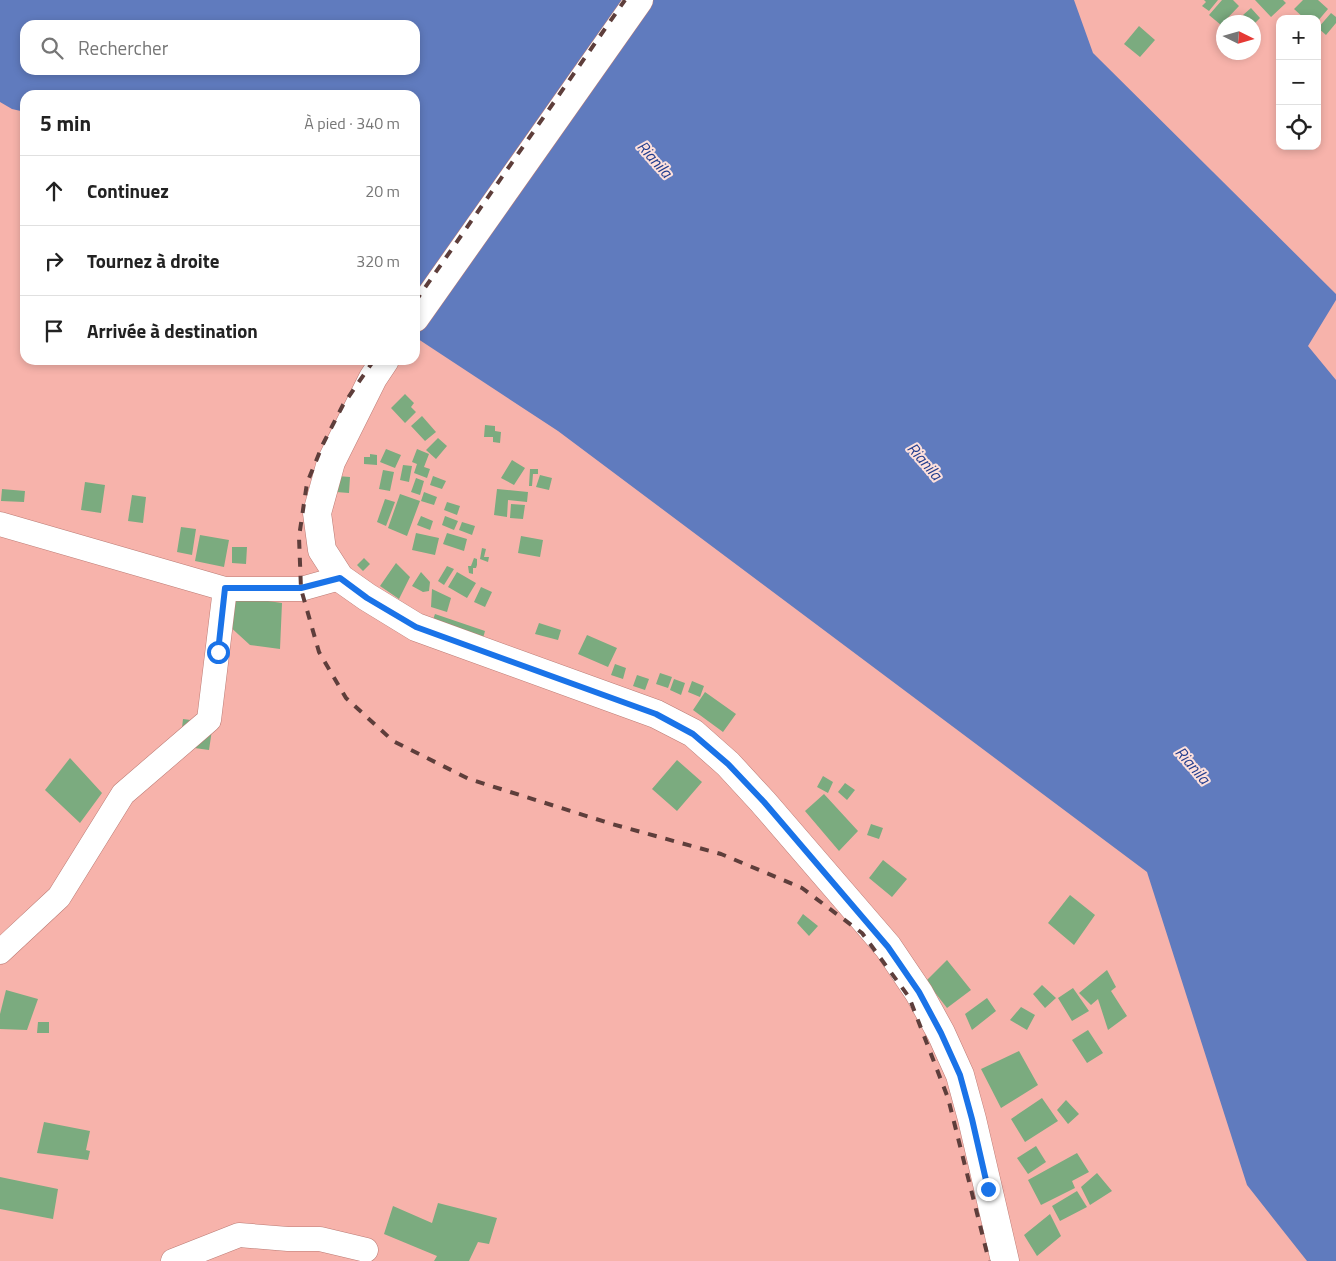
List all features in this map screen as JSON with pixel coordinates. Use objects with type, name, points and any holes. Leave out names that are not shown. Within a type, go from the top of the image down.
[{"type":"main road","points":[[420,311],[639,0]]},
{"type":"main road","points":[[379,369],[331,462],[317,513],[322,550],[340,578],[367,598],[416,627],[656,714],[693,734],[728,764],[764,802],[888,947],[919,992],[941,1033],[960,1075],[1005,1261]]},
{"type":"street","points":[[0,524],[225,588],[301,588],[340,578]]},
{"type":"street","points":[[0,952],[59,897],[123,794],[209,720],[225,588]]},
{"type":"street","points":[[173,1261],[238,1236],[320,1239],[366,1250]]},
{"type":"water","name":"Rianila","points":[[0,0],[1074,0],[1093,53],[1336,294],[1336,300],[1308,346],[1336,380],[1336,1261],[1307,1261],[1247,1185],[1147,872],[558,431],[420,340],[420,90],[20,90],[20,111],[12,109],[0,102]]},
{"type":"building","points":[[1204,0],[1218,0],[1209,11],[1202,6],[1206,2]]},
{"type":"building","points":[[1222,0],[1233,0],[1239,6],[1230,15],[1216,15],[1216,21],[1209,15]]},
{"type":"building","points":[[1255,0],[1283,0],[1286,3],[1271,17]]},
{"type":"building","points":[[1303,0],[1318,0],[1328,9],[1321,17],[1321,15],[1301,15],[1294,9]]},
{"type":"building","points":[[1251,8],[1257,15],[1243,15]]},
{"type":"building","points":[[1331,13],[1336,17],[1336,23],[1326,35],[1321,31],[1321,25]]},
{"type":"building","points":[[1139,26],[1155,40],[1140,57],[1124,44]]},
{"type":"building","points":[[405,394],[414,403],[411,407],[416,412],[405,423],[391,408]]},
{"type":"building","points":[[422,416],[436,432],[425,441],[411,426]]},
{"type":"building","points":[[485,425],[495,426],[495,431],[501,432],[500,443],[493,442],[493,437],[484,437]]},
{"type":"building","points":[[438,438],[447,446],[436,459],[426,450]]},
{"type":"building","points":[[386,449],[401,455],[395,468],[380,462]]},
{"type":"building","points":[[417,449],[429,454],[424,467],[430,469],[427,478],[414,473],[417,464],[412,462]]},
{"type":"building","points":[[370,454],[377,455],[377,465],[364,464],[364,457],[370,457]]},
{"type":"building","points":[[512,460],[525,468],[514,485],[501,478]]},
{"type":"building","points":[[403,465],[412,466],[409,482],[400,480]]},
{"type":"building","points":[[530,469],[538,469],[538,474],[533,474],[532,486],[529,486]]},
{"type":"building","points":[[383,470],[394,472],[390,491],[379,489]]},
{"type":"building","points":[[540,475],[552,478],[549,490],[536,487]]},
{"type":"building","points":[[337,476],[350,477],[349,493],[336,492]]},
{"type":"building","points":[[433,476],[446,481],[442,489],[430,485]]},
{"type":"building","points":[[416,478],[424,481],[420,495],[411,492]]},
{"type":"building","points":[[85,482],[105,485],[101,513],[81,510]]},
{"type":"building","points":[[2,489],[25,491],[24,502],[1,501]]},
{"type":"building","points":[[497,489],[528,492],[527,502],[508,500],[507,517],[494,515]]},
{"type":"building","points":[[424,492],[437,497],[434,505],[421,501]]},
{"type":"building","points":[[400,494],[420,501],[407,536],[388,528]]},
{"type":"building","points":[[132,495],[146,497],[143,523],[128,521]]},
{"type":"building","points":[[385,499],[395,502],[386,526],[377,522]]},
{"type":"building","points":[[447,502],[460,506],[457,515],[444,510]]},
{"type":"building","points":[[511,504],[525,505],[523,519],[510,518]]},
{"type":"building","points":[[421,516],[433,521],[430,530],[417,525]]},
{"type":"building","points":[[445,516],[458,521],[454,530],[442,525]]},
{"type":"building","points":[[462,522],[475,526],[472,535],[459,530]]},
{"type":"building","points":[[181,527],[196,529],[192,555],[177,552]]},
{"type":"building","points":[[416,533],[439,538],[435,555],[412,550]]},
{"type":"building","points":[[447,533],[467,539],[464,551],[443,544]]},
{"type":"building","points":[[200,535],[229,540],[224,567],[195,561]]},
{"type":"building","points":[[521,536],[543,540],[540,557],[518,553]]},
{"type":"building","points":[[232,547],[247,547],[246,564],[232,563]]},
{"type":"building","points":[[482,548],[486,549],[484,557],[489,557],[488,562],[480,559]]},
{"type":"building","points":[[364,558],[370,564],[363,571],[357,565]]},
{"type":"building","points":[[474,558],[477,559],[477,565],[476,568],[473,568],[473,574],[469,573],[468,566],[471,566]]},
{"type":"building","points":[[396,563],[410,577],[399,599],[380,586]]},
{"type":"building","points":[[447,566],[454,569],[444,585],[438,581]]},
{"type":"building","points":[[421,572],[430,582],[429,591],[423,592],[412,586]]},
{"type":"building","points":[[457,572],[476,583],[467,598],[448,587]]},
{"type":"building","points":[[481,587],[492,592],[485,607],[474,602]]},
{"type":"building","points":[[432,589],[451,598],[447,612],[431,607]]},
{"type":"building","points":[[241,597],[282,603],[280,649],[250,645],[227,624],[229,603]]},
{"type":"building","points":[[435,614],[485,631],[482,642],[431,625]]},
{"type":"building","points":[[539,623],[561,630],[558,640],[535,634]]},
{"type":"building","points":[[587,635],[617,648],[608,667],[578,654]]},
{"type":"building","points":[[615,664],[626,668],[623,679],[611,675]]},
{"type":"building","points":[[660,673],[672,677],[668,688],[656,684]]},
{"type":"building","points":[[637,675],[649,679],[645,690],[633,686]]},
{"type":"building","points":[[674,679],[685,683],[681,695],[670,690]]},
{"type":"building","points":[[692,681],[704,686],[700,697],[688,692]]},
{"type":"building","points":[[705,692],[736,714],[723,732],[693,710]]},
{"type":"building","points":[[183,719],[213,723],[209,750],[180,746]]},
{"type":"building","points":[[70,758],[102,793],[80,823],[45,790]]},
{"type":"building","points":[[677,760],[702,782],[677,811],[652,789]]},
{"type":"building","points":[[823,776],[833,782],[828,793],[817,787]]},
{"type":"building","points":[[845,783],[855,790],[847,800],[838,792]]},
{"type":"building","points":[[824,794],[858,831],[839,851],[805,811]]},
{"type":"building","points":[[871,824],[883,828],[879,839],[867,835]]},
{"type":"building","points":[[883,860],[907,879],[892,897],[869,878]]},
{"type":"building","points":[[1070,895],[1095,915],[1074,945],[1048,923]]},
{"type":"building","points":[[803,914],[818,926],[809,936],[797,923]]},
{"type":"building","points":[[947,960],[971,990],[947,1008],[926,981]]},
{"type":"building","points":[[1107,970],[1116,987],[1111,991],[1127,1016],[1108,1030],[1098,999],[1091,1005],[1079,993]]},
{"type":"building","points":[[1042,985],[1056,998],[1045,1008],[1033,994]]},
{"type":"building","points":[[1073,988],[1089,1011],[1072,1021],[1058,998]]},
{"type":"building","points":[[6,990],[38,999],[27,1030],[0,1029],[0,1014]]},
{"type":"building","points":[[987,998],[996,1011],[972,1030],[965,1014]]},
{"type":"building","points":[[1021,1007],[1035,1015],[1027,1030],[1010,1020]]},
{"type":"building","points":[[38,1022],[49,1022],[49,1033],[37,1033]]},
{"type":"building","points":[[1088,1030],[1103,1053],[1087,1063],[1072,1040]]},
{"type":"building","points":[[1019,1051],[1038,1085],[1001,1108],[981,1069]]},
{"type":"building","points":[[1042,1098],[1058,1121],[1025,1142],[1011,1119]]},
{"type":"building","points":[[1066,1100],[1079,1114],[1068,1124],[1057,1110]]},
{"type":"building","points":[[44,1122],[90,1131],[86,1150],[90,1151],[88,1160],[37,1153]]},
{"type":"building","points":[[1036,1146],[1046,1162],[1028,1174],[1017,1158]]},
{"type":"building","points":[[1077,1153],[1089,1172],[1072,1181],[1075,1188],[1041,1205],[1028,1180]]},
{"type":"building","points":[[1097,1173],[1112,1191],[1090,1205],[1081,1187]]},
{"type":"building","points":[[0,1177],[58,1189],[53,1219],[0,1209]]},
{"type":"building","points":[[1077,1191],[1087,1207],[1060,1221],[1052,1206]]},
{"type":"building","points":[[438,1203],[497,1218],[489,1244],[478,1242],[469,1261],[434,1261],[437,1256],[384,1234],[393,1206],[432,1223]]},
{"type":"building","points":[[1050,1214],[1061,1236],[1037,1256],[1024,1235]]},
{"type":"railway","points":[[420,295],[625,0]]},
{"type":"railway","points":[[371,365],[343,405],[323,444],[307,483],[299,537],[301,589],[319,652],[346,698],[393,741],[469,779],[612,824],[721,854],[802,888],[862,933],[909,997],[948,1098],[989,1261]]},
{"type":"route","points":[[218,652],[225,588],[301,588],[340,578],[367,598],[416,627],[483,653],[656,714],[693,734],[728,764],[764,802],[888,947],[919,992],[941,1033],[960,1075],[988,1189]]}]
